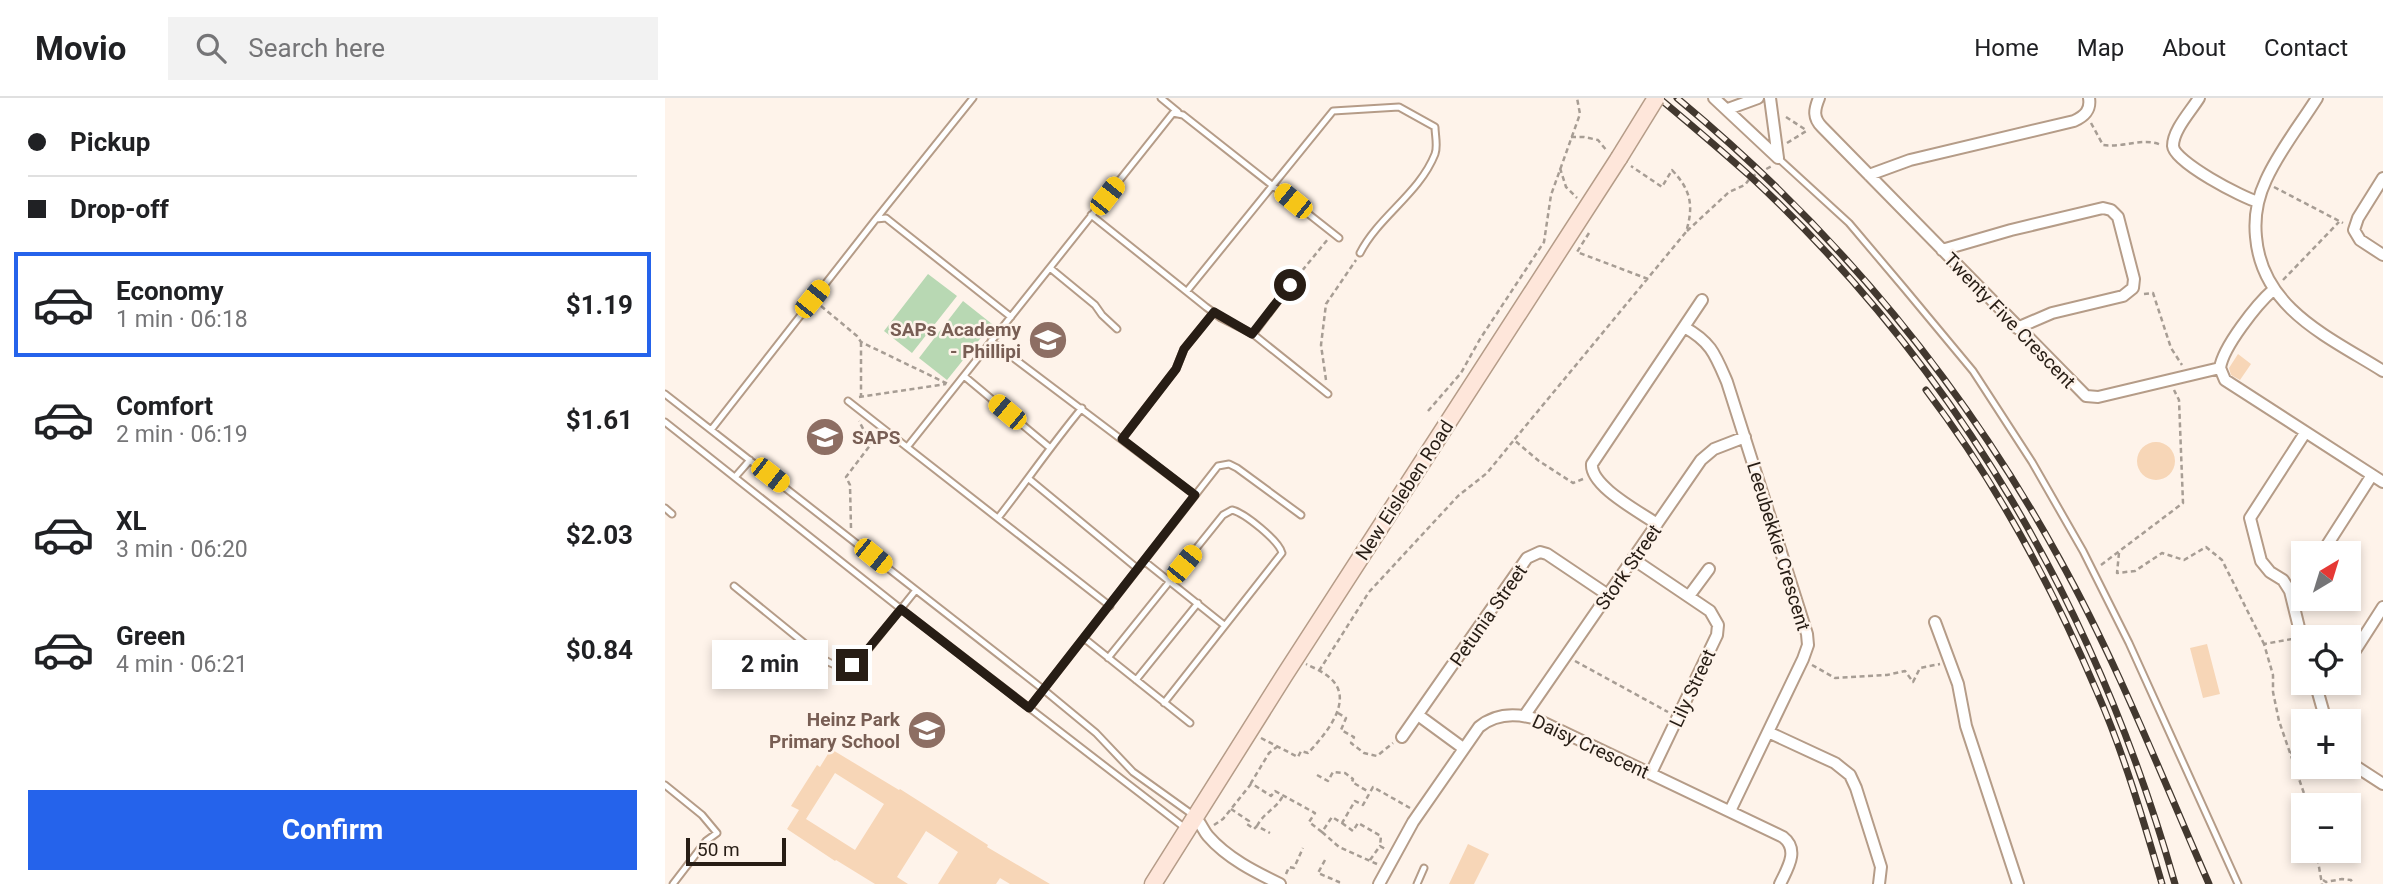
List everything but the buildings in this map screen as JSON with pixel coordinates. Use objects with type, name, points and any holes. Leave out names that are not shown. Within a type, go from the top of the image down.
[{"type":"main road","name":"New Eisleben Road","points":[[1153,884],[1198,827],[1250,731],[1657,98]]},
{"type":"street","points":[[1714,98],[1778,158]]},
{"type":"street","points":[[1728,109],[1758,98]]},
{"type":"street","points":[[1770,98],[1778,158]]},
{"type":"street","points":[[1819,98],[1815,114],[1816,121],[1822,127]]},
{"type":"street","points":[[1869,175],[1910,160],[2074,121],[2086,114],[2089,98]]},
{"type":"street","points":[[2199,98],[2180,127],[2173,146],[2176,153],[2241,196],[2258,202]]},
{"type":"street","points":[[2313,100],[2273,166],[2258,202],[2254,219],[2258,257],[2273,289],[2288,307],[2383,371]]},
{"type":"street","name":"Twenty Five Crescent","points":[[1822,127],[2017,328],[2087,396],[2098,397],[2185,374],[2220,368]]},
{"type":"street","points":[[2383,178],[2358,218],[2354,230],[2358,238],[2383,255]]},
{"type":"street","points":[[1942,250],[2011,230],[2107,208],[2118,217],[2134,279],[2133,288],[2123,296],[2040,317],[2017,328]]},
{"type":"street","points":[[2273,289],[2255,307],[2226,351],[2220,368],[2225,380],[2383,482]]},
{"type":"street","points":[[1657,524],[1602,485],[1591,469],[1594,459],[1702,300]]},
{"type":"street","name":"Leeubekkie Crescent","points":[[1684,327],[1712,347],[1730,390],[1807,634],[1808,645],[1803,659],[1730,811]]},
{"type":"street","points":[[2298,625],[2290,591],[2283,580],[2270,572],[2262,561],[2251,518],[2305,433]]},
{"type":"street","name":"Stork Street","points":[[1525,715],[1705,454],[1745,438]]},
{"type":"street","points":[[2330,541],[2372,475]]},
{"type":"street","name":"Petunia Street","points":[[1402,737],[1527,558],[1533,554],[1548,554],[1608,595]]},
{"type":"street","name":"Lily Street","points":[[1633,559],[1710,611],[1716,618],[1718,631],[1651,774]]},
{"type":"street","points":[[1689,596],[1709,569]]},
{"type":"street","points":[[2361,641],[2383,607]]},
{"type":"street","points":[[1935,622],[1958,684],[1966,726],[2018,884]]},
{"type":"street","name":"Daisy Crescent","points":[[1379,884],[1419,813],[1479,727],[1491,719],[1514,714],[1525,715],[1788,841],[1791,846],[1791,860],[1780,884]]},
{"type":"street","points":[[1418,715],[1463,748]]},
{"type":"street","points":[[1768,732],[1835,763],[1850,775],[1857,788],[1881,867],[1879,884]]},
{"type":"street","points":[[2361,769],[2382,781]]},
{"type":"street","points":[[1198,827],[1243,864],[1283,879]]},
{"type":"lane","points":[[711,430],[973,98]]},
{"type":"lane","points":[[1161,98],[1339,238]]},
{"type":"lane","points":[[1187,291],[1333,111],[1399,107],[1435,127],[1436,152],[1413,191],[1369,235],[1360,253]]},
{"type":"lane","points":[[908,446],[1171,115],[1179,113]]},
{"type":"lane","points":[[1778,158],[1849,223],[1973,371],[2032,462],[2093,571],[2129,643],[2238,884]]},
{"type":"lane","points":[[1091,215],[1214,312],[1252,334],[1328,394]]},
{"type":"lane","points":[[876,219],[885,218],[891,222],[1011,317]]},
{"type":"lane","points":[[1050,268],[1095,305],[1117,329]]},
{"type":"lane","points":[[1252,334],[1290,285]]},
{"type":"lane","points":[[1122,439],[1176,369],[1184,349],[1214,312]]},
{"type":"lane","points":[[991,341],[1195,495]]},
{"type":"lane","points":[[964,376],[1049,447]]},
{"type":"lane","points":[[665,394],[1044,690],[1096,733],[1133,772],[1198,827]]},
{"type":"lane","points":[[848,401],[1110,606]]},
{"type":"lane","points":[[998,518],[1081,408]]},
{"type":"lane","points":[[665,422],[1029,708],[1107,767],[1198,827]]},
{"type":"lane","points":[[736,476],[750,460]]},
{"type":"lane","points":[[1029,708],[1218,466],[1229,464],[1301,515]]},
{"type":"lane","points":[[1029,479],[1138,569]]},
{"type":"lane","points":[[665,508],[672,514]]},
{"type":"lane","points":[[1108,658],[1228,511],[1237,511],[1275,541],[1282,550],[1279,558],[1164,702]]},
{"type":"lane","points":[[1144,561],[1224,625]]},
{"type":"lane","points":[[734,586],[825,660],[838,667],[852,665],[859,660],[916,590]]},
{"type":"lane","points":[[1136,680],[1198,603]]},
{"type":"lane","points":[[1085,639],[1190,723]]},
{"type":"lane","points":[[1107,767],[1118,756]]},
{"type":"lane","points":[[665,785],[710,822],[717,833],[706,841],[673,884]]},
{"type":"lane","points":[[1417,884],[1425,868]]},
{"type":"path","points":[[1428,411],[1461,373],[1479,339],[1543,242],[1551,195],[1580,114],[1577,98]]},
{"type":"path","points":[[1780,109],[1787,120],[1806,130]]},
{"type":"path","points":[[2086,114],[2103,145],[2118,146],[2153,141],[2164,146],[2173,146]]},
{"type":"path","points":[[1319,671],[1369,592],[1458,496],[1487,473],[1686,232],[1729,192],[1769,169],[1788,143],[1806,130],[1822,127]]},
{"type":"path","points":[[1571,137],[1598,140],[1603,149],[1661,187],[1672,170],[1685,184],[1692,213],[1686,232]]},
{"type":"path","points":[[1560,168],[1566,187],[1586,208]]},
{"type":"path","points":[[2275,187],[2339,221],[2282,282]]},
{"type":"path","points":[[1594,226],[1577,253],[1648,279]]},
{"type":"path","points":[[1290,285],[1333,233]]},
{"type":"path","points":[[1328,394],[1321,345],[1326,304],[1360,253]]},
{"type":"path","points":[[2133,288],[2140,294],[2153,293],[2171,348],[2185,374]]},
{"type":"path","points":[[812,299],[861,342],[948,384]]},
{"type":"path","points":[[861,342],[861,397]]},
{"type":"path","points":[[852,538],[850,485],[846,477],[871,444],[848,401],[948,384],[964,376]]},
{"type":"path","points":[[2093,571],[2183,503],[2179,400],[2168,379]]},
{"type":"path","points":[[1514,440],[1539,461],[1573,483],[1593,475]]},
{"type":"path","points":[[2119,553],[2117,573],[2135,571],[2162,553],[2183,560],[2206,547],[2222,560],[2264,644],[2273,675],[2277,711],[2304,793]]},
{"type":"path","points":[[2264,644],[2291,641]]},
{"type":"path","points":[[1566,656],[1678,717]]},
{"type":"path","points":[[1250,731],[1298,757],[1301,751],[1308,753],[1321,740],[1338,713],[1340,692],[1331,678],[1296,658]]},
{"type":"path","points":[[1803,659],[1835,678],[1887,675],[1905,671],[1913,682],[1920,668],[1950,662]]},
{"type":"path","points":[[1338,713],[1346,718],[1341,730],[1354,737],[1351,743],[1364,753],[1377,756],[1402,737]]},
{"type":"path","points":[[1198,827],[1218,823],[1251,783],[1269,752],[1278,746]]},
{"type":"path","points":[[1317,775],[1328,781],[1333,772],[1346,773],[1353,779],[1352,782],[1369,792]]},
{"type":"path","points":[[1251,783],[1271,796],[1275,791],[1315,813],[1310,822],[1339,847],[1387,869]]},
{"type":"path","points":[[1342,823],[1355,801],[1363,805],[1373,787],[1419,813]]},
{"type":"path","points":[[1231,809],[1249,821],[1247,824],[1254,829],[1265,813],[1278,805],[1283,795]]},
{"type":"path","points":[[1322,832],[1332,817],[1353,831],[1358,822],[1381,836],[1380,846],[1370,860]]},
{"type":"path","points":[[1257,826],[1270,833]]},
{"type":"path","points":[[1380,846],[1394,854]]},
{"type":"path","points":[[1283,879],[1289,867],[1294,868],[1303,848]]},
{"type":"path","points":[[1325,860],[1318,873],[1339,882],[1338,884]]},
{"type":"path","points":[[2319,863],[2323,882],[2342,879],[2351,880],[2353,884]]},
{"type":"green space","points":[[928,274],[957,296],[912,353],[884,331]]},
{"type":"green space","points":[[963,301],[992,324],[947,380],[919,358]]},
{"type":"railway","points":[[1659,98],[1751,177],[1826,252],[1894,331],[1956,414],[2012,501],[2062,592],[2106,686],[2143,783],[2175,884]]},
{"type":"railway","points":[[1677,98],[1789,200],[1841,254],[1890,310],[1980,429],[2021,492],[2080,597],[2138,719],[2209,884]]},
{"type":"railway","points":[[1926,390],[1999,498],[2042,574],[2080,652],[2116,739],[2162,884]]},
{"type":"place","name":"SAPs Academy - Phillipi","points":[[1048,340]]},
{"type":"place","name":"SAPS","points":[[825,437]]},
{"type":"place","name":"Heinz Park Primary School","points":[[927,730]]},
{"type":"route","points":[[852,665],[901,609],[1029,708],[1195,495],[1122,439],[1176,369],[1184,349],[1214,312],[1252,334],[1290,285]]}]
